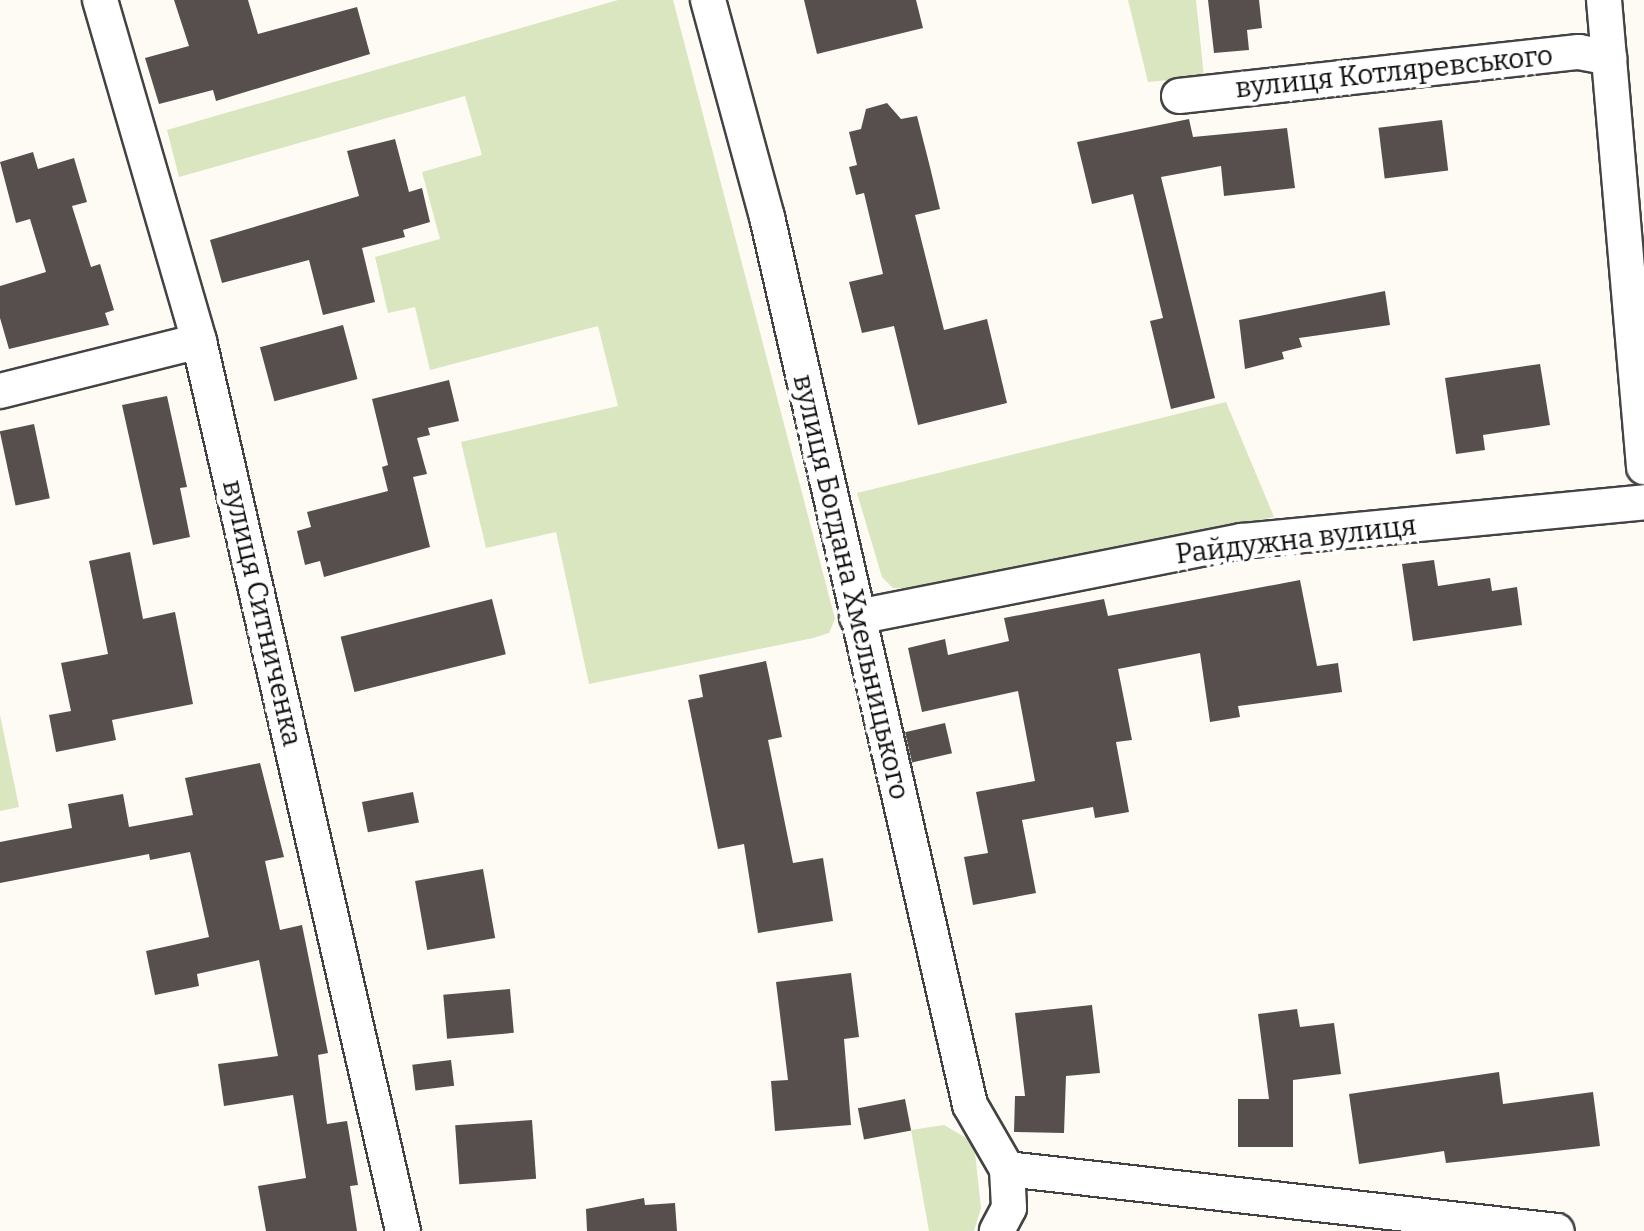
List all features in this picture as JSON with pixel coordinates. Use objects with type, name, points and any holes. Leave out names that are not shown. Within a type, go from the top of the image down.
[{"type":"street","name":"вулиця Ситниченка","points":[[100,0],[199,341],[403,1231]]},
{"type":"street","name":"вулиця Богдана Хмельницького","points":[[708,0],[767,217],[970,1105],[1007,1169]]},
{"type":"street","points":[[1604,0],[1644,467]]},
{"type":"street","name":"вулиця Котляревського","points":[[1179,96],[1579,52],[1609,58]]},
{"type":"street","points":[[0,391],[199,341]]},
{"type":"street","name":"Райдужна вулиця","points":[[857,617],[1242,541],[1644,502]]},
{"type":"street","points":[[997,1231],[1009,1208],[1007,1169],[1557,1231]]},
{"type":"green space","points":[[618,0],[673,0],[835,619],[829,633],[813,638],[589,684],[556,532],[486,548],[461,442],[618,406],[598,326],[430,370],[415,307],[388,313],[375,257],[440,239],[422,172],[482,155],[465,96],[179,177],[167,130]]},
{"type":"green space","points":[[1128,0],[1196,0],[1204,77],[1148,82]]},
{"type":"green space","points":[[1226,402],[1274,517],[912,588],[893,588],[882,577],[857,493]]},
{"type":"green space","points":[[0,715],[19,807],[0,811]]},
{"type":"green space","points":[[944,1125],[968,1139],[975,1153],[981,1208],[974,1231],[929,1231],[911,1130]]},
{"type":"building","points":[[174,0],[248,0],[258,34],[357,7],[370,54],[216,101],[213,90],[159,104],[145,58],[189,46]]},
{"type":"building","points":[[804,0],[916,0],[923,28],[817,54]]},
{"type":"building","points":[[1208,0],[1259,0],[1262,28],[1247,30],[1249,50],[1214,53]]},
{"type":"building","points":[[887,103],[901,119],[917,116],[930,167],[940,209],[915,215],[944,330],[987,319],[1007,403],[918,425],[894,326],[862,333],[849,282],[883,274],[864,193],[856,195],[849,167],[857,165],[849,132],[861,129],[866,109]]},
{"type":"building","points":[[1189,119],[1193,137],[1287,128],[1295,188],[1224,196],[1221,166],[1161,177],[1215,398],[1171,409],[1150,321],[1163,318],[1133,194],[1092,204],[1077,142]]},
{"type":"building","points":[[1442,120],[1448,171],[1385,178],[1378,128]]},
{"type":"building","points":[[395,139],[409,192],[422,188],[430,222],[403,230],[405,237],[362,248],[375,302],[323,315],[309,260],[222,283],[210,240],[359,196],[347,151]]},
{"type":"building","points":[[33,152],[38,169],[74,158],[87,202],[72,206],[91,267],[100,264],[114,310],[105,313],[109,325],[9,349],[0,318],[0,286],[46,272],[30,219],[16,223],[0,162]]},
{"type":"building","points":[[1385,291],[1390,325],[1299,338],[1302,347],[1282,352],[1284,359],[1245,369],[1239,320]]},
{"type":"building","points":[[343,325],[357,379],[274,401],[260,347]]},
{"type":"building","points":[[1540,364],[1550,425],[1483,435],[1485,450],[1456,454],[1445,378]]},
{"type":"building","points":[[449,380],[459,421],[428,428],[430,435],[417,438],[427,474],[413,477],[430,547],[324,577],[320,561],[305,565],[297,531],[311,527],[307,512],[388,491],[382,467],[388,465],[372,399]]},
{"type":"building","points":[[167,396],[187,487],[180,488],[190,537],[153,545],[122,405]]},
{"type":"building","points":[[34,424],[50,498],[16,506],[0,431]]},
{"type":"building","points":[[130,552],[143,619],[175,612],[193,704],[112,720],[116,740],[56,752],[49,715],[71,711],[61,663],[108,654],[89,561]]},
{"type":"building","points":[[1434,560],[1438,586],[1490,578],[1492,591],[1517,587],[1522,625],[1413,641],[1402,564]]},
{"type":"building","points":[[1300,580],[1317,666],[1338,663],[1342,692],[1238,706],[1240,717],[1210,722],[1200,653],[1118,669],[1132,740],[1116,742],[1129,812],[1095,818],[1093,807],[1022,820],[1036,893],[973,905],[964,857],[988,853],[976,792],[1035,781],[1018,691],[922,712],[908,648],[945,639],[948,655],[1009,641],[1004,618],[1104,599],[1108,616]]},
{"type":"building","points":[[492,599],[506,654],[354,692],[341,637]]},
{"type":"building","points":[[766,661],[782,737],[768,740],[793,863],[823,858],[833,921],[758,933],[744,844],[718,849],[688,700],[703,697],[699,675]]},
{"type":"building","points":[[945,723],[952,753],[912,762],[905,732]]},
{"type":"building","points":[[260,763],[284,857],[265,861],[280,930],[302,925],[328,1053],[318,1055],[327,1124],[347,1121],[358,1185],[350,1186],[357,1231],[266,1231],[258,1186],[306,1178],[293,1095],[224,1106],[218,1064],[278,1056],[259,960],[197,974],[199,986],[155,995],[146,951],[209,937],[190,852],[150,860],[149,854],[0,883],[0,842],[72,828],[68,804],[123,794],[129,827],[193,815],[185,778]]},
{"type":"building","points":[[413,792],[419,822],[368,832],[362,802]]},
{"type":"building","points":[[483,869],[495,938],[427,950],[415,881]]},
{"type":"building","points":[[851,973],[859,1037],[844,1039],[851,1125],[775,1131],[771,1081],[788,1080],[776,982]]},
{"type":"building","points":[[510,989],[514,1033],[447,1039],[443,995]]},
{"type":"building","points":[[1092,1005],[1100,1073],[1066,1076],[1064,1133],[1014,1132],[1015,1096],[1025,1096],[1015,1013]]},
{"type":"building","points":[[1297,1009],[1300,1027],[1334,1023],[1341,1074],[1293,1080],[1293,1147],[1238,1147],[1238,1099],[1269,1099],[1258,1014]]},
{"type":"building","points":[[451,1060],[454,1086],[415,1091],[412,1065]]},
{"type":"building","points":[[1499,1072],[1503,1104],[1593,1092],[1600,1146],[1446,1163],[1444,1151],[1359,1164],[1349,1094]]},
{"type":"building","points":[[905,1099],[911,1130],[864,1140],[858,1108]]},
{"type":"building","points":[[532,1120],[536,1179],[459,1184],[455,1125]]},
{"type":"building","points":[[644,1198],[645,1205],[675,1203],[677,1231],[587,1231],[586,1209]]}]
